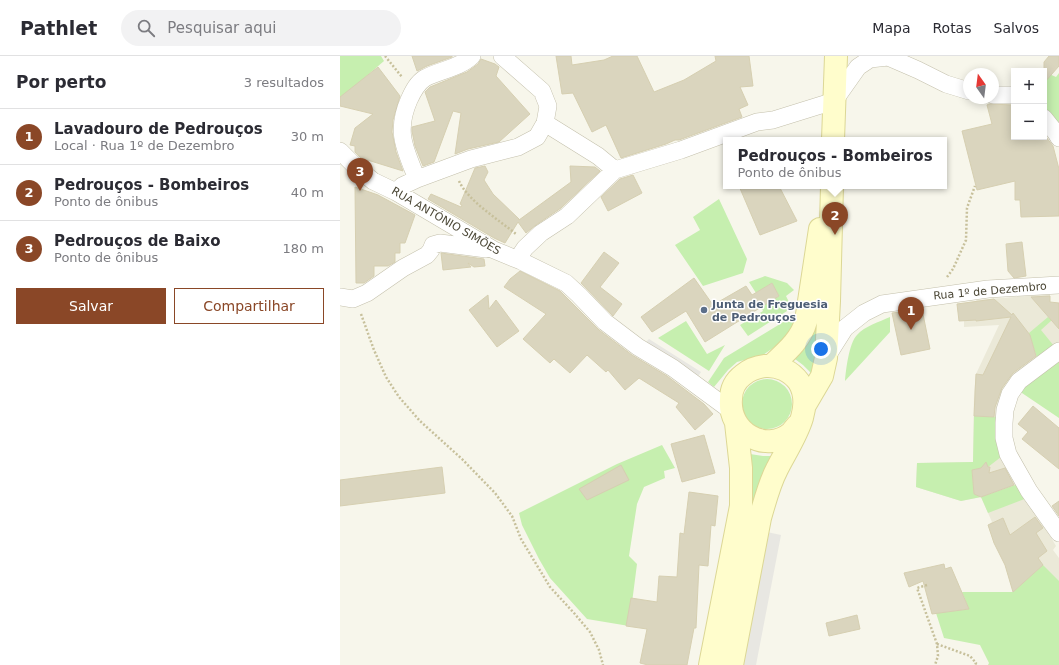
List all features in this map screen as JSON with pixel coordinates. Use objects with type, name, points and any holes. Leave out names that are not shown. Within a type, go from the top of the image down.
[{"type":"main road","points":[[833,137],[836,56]]},
{"type":"main road","points":[[771,366],[803,332],[806,321],[808,297],[826,189]]},
{"type":"main road","points":[[732,665],[760,518],[766,495],[776,470],[822,376],[826,358],[832,189]]},
{"type":"main road","points":[[710,665],[741,506],[741,468],[733,416],[733,388],[740,378],[749,370],[771,366],[789,372],[796,379],[805,396],[802,415],[790,433],[780,439],[767,441],[755,439],[744,432],[733,416]]},
{"type":"street","points":[[417,179],[403,142],[402,128],[405,109],[415,87],[425,79],[459,64],[472,56]]},
{"type":"street","points":[[396,192],[402,186],[417,179],[471,159],[518,147],[537,137],[545,123],[548,106],[542,91],[502,56]]},
{"type":"street","points":[[524,253],[541,233],[567,216],[615,170],[681,150],[757,122],[773,120],[834,101],[858,67],[870,59],[888,57],[946,84],[963,89]]},
{"type":"street","points":[[999,95],[1011,95]]},
{"type":"street","points":[[1047,122],[1059,138]]},
{"type":"street","points":[[545,123],[598,156],[615,170]]},
{"type":"street","name":"RUA ANTÓNIO SIMÕES","points":[[340,151],[373,181],[396,192],[494,250],[524,253],[566,283],[605,322],[638,347],[684,376],[716,400],[733,416]]},
{"type":"street","points":[[340,297],[350,299],[357,298],[377,287],[403,268],[427,255],[435,244],[440,243],[494,250]]},
{"type":"street","name":"Rua 1º de Dezembro","points":[[826,358],[845,328],[864,312],[882,304],[988,289],[1059,285]]},
{"type":"street","points":[[1059,351],[1020,381],[1010,394],[1005,410],[1004,423],[1004,438],[1008,454],[1029,491],[1059,532]]},
{"type":"path","points":[[385,56],[406,81],[415,87]]},
{"type":"path","points":[[454,165],[456,176],[465,192],[519,236],[524,253]]},
{"type":"path","points":[[932,296],[953,269],[966,240],[967,208],[976,186]]},
{"type":"path","points":[[357,298],[368,337],[392,387],[415,416],[469,466],[495,493],[512,516],[521,540],[550,587],[590,632],[599,650],[604,665]]},
{"type":"path","points":[[927,585],[917,588],[937,644],[938,656],[935,665]]},
{"type":"path","points":[[937,644],[970,656],[976,662],[975,665]]},
{"type":"shaded area","points":[[1050,294],[1050,303],[1059,303],[1059,342],[1037,358],[997,417],[1038,515],[1056,546],[1053,550],[1059,558],[1059,594],[1013,592],[1005,565],[988,525],[992,522],[981,497],[961,501],[916,487],[917,463],[973,462],[974,392],[976,374],[999,325],[964,327],[964,321],[959,321],[957,304],[974,302],[977,300]]},
{"type":"shaded area","points":[[649,339],[701,372],[697,378],[645,343]]},
{"type":"shaded area","points":[[767,532],[781,535],[756,665],[741,665]]},
{"type":"green space","points":[[340,56],[381,56],[384,61],[340,99]]},
{"type":"green space","points":[[1047,73],[1056,77],[1059,73],[1059,130],[1047,116]]},
{"type":"green space","points":[[719,199],[747,259],[743,273],[703,286],[675,245],[700,230],[693,217]]},
{"type":"green space","points":[[765,276],[787,283],[794,290],[786,296],[789,302],[785,306],[787,311],[748,336],[740,325],[763,311],[761,307],[779,296],[772,283],[756,293],[749,282]]},
{"type":"green space","points":[[817,306],[819,340],[813,375],[791,356]]},
{"type":"green space","points":[[798,313],[791,333],[776,346],[763,355],[737,362],[728,370],[714,387],[708,382],[724,358]]},
{"type":"green space","points":[[890,317],[890,332],[845,381],[848,357],[854,339],[864,329],[872,324]]},
{"type":"green space","points":[[1048,317],[1052,320],[1041,330],[1054,346],[1037,358],[1029,333]]},
{"type":"green space","points":[[686,321],[707,354],[725,345],[709,371],[658,338]]},
{"type":"green space","points":[[1059,359],[1059,418],[1019,391]]},
{"type":"green space","points":[[762,379],[772,379],[785,386],[792,399],[792,409],[785,422],[772,429],[762,429],[753,425],[746,418],[742,409],[742,399],[746,390],[753,383]]},
{"type":"green space","points":[[974,416],[997,417],[1001,457],[988,467],[972,470],[974,494],[981,497],[961,501],[916,487],[917,463],[973,462]]},
{"type":"green space","points":[[662,445],[675,468],[664,471],[665,478],[644,487],[637,504],[629,556],[637,564],[629,626],[587,619],[550,578],[522,525],[519,513],[617,464]]},
{"type":"green space","points":[[750,454],[774,456],[724,665],[718,665]]},
{"type":"green space","points":[[1018,484],[1027,498],[988,513],[981,497]]},
{"type":"green space","points":[[1043,565],[1059,581],[1059,665],[988,665],[989,663],[980,645],[944,638],[936,613],[969,609],[962,592],[1013,592]]},
{"type":"building","points":[[412,56],[452,56],[452,57],[417,71]]},
{"type":"building","points":[[556,56],[571,56],[572,65],[604,60],[613,56],[637,56],[654,92],[684,80],[716,61],[715,56],[749,56],[753,86],[740,87],[748,105],[739,109],[742,117],[679,140],[621,158],[606,125],[592,132],[573,93],[562,94]]},
{"type":"building","points":[[1049,56],[1059,56],[1059,66],[1047,80],[1047,68],[1044,68],[1044,62]]},
{"type":"building","points":[[481,59],[499,67],[496,76],[530,114],[499,142],[468,149],[455,154],[461,113],[453,111],[434,162],[423,166],[415,146],[412,127],[435,121],[425,92],[430,87],[467,72],[478,64]]},
{"type":"building","points":[[378,67],[400,96],[393,120],[392,132],[396,152],[403,171],[361,158],[355,152],[355,146],[350,145],[355,128],[373,114],[340,106],[340,97]]},
{"type":"building","points":[[987,105],[1011,105],[1011,140],[1047,140],[1047,138],[1053,146],[1059,169],[1059,216],[1021,217],[1020,200],[1015,200],[1015,181],[977,190],[962,131],[992,124]]},
{"type":"building","points":[[485,166],[488,172],[484,180],[493,194],[519,220],[571,182],[570,166],[595,167],[600,171],[561,208],[526,233],[518,222],[505,243],[428,199],[431,194],[461,207],[462,205],[460,204],[475,168]]},
{"type":"building","points":[[633,175],[642,193],[608,211],[601,197],[620,179]]},
{"type":"building","points":[[355,187],[378,195],[415,215],[405,243],[400,243],[400,253],[395,253],[395,262],[388,266],[374,266],[374,276],[364,283],[356,283]]},
{"type":"building","points":[[740,189],[781,189],[797,221],[760,235]]},
{"type":"building","points":[[1022,242],[1026,276],[1014,278],[1008,271],[1006,244]]},
{"type":"building","points":[[604,252],[619,263],[600,287],[622,304],[613,316],[581,283]]},
{"type":"building","points":[[441,253],[484,259],[485,266],[474,267],[468,263],[471,267],[443,270]]},
{"type":"building","points":[[520,271],[560,291],[599,330],[632,355],[667,376],[704,404],[713,414],[695,430],[676,407],[679,403],[639,378],[625,390],[608,370],[606,372],[587,355],[570,373],[554,359],[550,363],[523,339],[546,314],[504,287],[510,279]]},
{"type":"building","name":"Junta de Freguesia de Pedrouços","points":[[694,278],[713,305],[746,286],[752,295],[772,283],[779,296],[705,342],[686,311],[652,332],[641,317]]},
{"type":"building","points":[[488,295],[489,309],[496,300],[519,331],[497,347],[469,310]]},
{"type":"building","points":[[1050,296],[1050,302],[1059,303],[1059,329],[1031,297]]},
{"type":"building","points":[[994,299],[1012,315],[1013,313],[1030,335],[1036,356],[1013,373],[1002,388],[995,407],[994,417],[974,416],[976,374],[983,375],[1011,317],[976,321],[959,321],[957,304]]},
{"type":"building","points":[[922,309],[930,349],[901,355],[892,313]]},
{"type":"building","points":[[1033,406],[1059,428],[1059,469],[1022,439],[1028,432],[1018,424]]},
{"type":"building","points":[[704,435],[715,473],[682,482],[671,444]]},
{"type":"building","points":[[986,462],[988,467],[990,467],[989,473],[1005,468],[1014,485],[981,497],[974,494],[972,470],[981,468]]},
{"type":"building","points":[[621,465],[629,480],[587,500],[579,489]]},
{"type":"building","points":[[442,467],[445,493],[340,506],[340,480]]},
{"type":"building","points":[[689,492],[718,496],[715,526],[711,525],[708,566],[699,565],[696,628],[694,628],[687,665],[648,665],[640,663],[647,629],[626,626],[631,598],[657,602],[659,576],[677,577],[680,533],[684,534]]},
{"type":"building","points":[[1059,501],[1059,516],[1052,506]]},
{"type":"building","points":[[1035,517],[1043,528],[1036,533],[1047,551],[1038,558],[1043,565],[1013,592],[1005,565],[994,543],[988,525],[1003,518],[1010,535]]},
{"type":"building","points":[[944,564],[945,569],[951,567],[969,609],[932,614],[923,581],[909,587],[904,573]]},
{"type":"building","points":[[857,615],[860,629],[829,636],[826,623]]},
{"type":"place","name":"Pedrouços de Baixo","points":[[360,191]]},
{"type":"place","name":"Pedrouços - Bombeiros","points":[[835,235]]},
{"type":"place","name":"Junta de Freguesia de Pedrouços","points":[[704,310]]},
{"type":"place","name":"Lavadouro de Pedrouços","points":[[911,330]]}]
